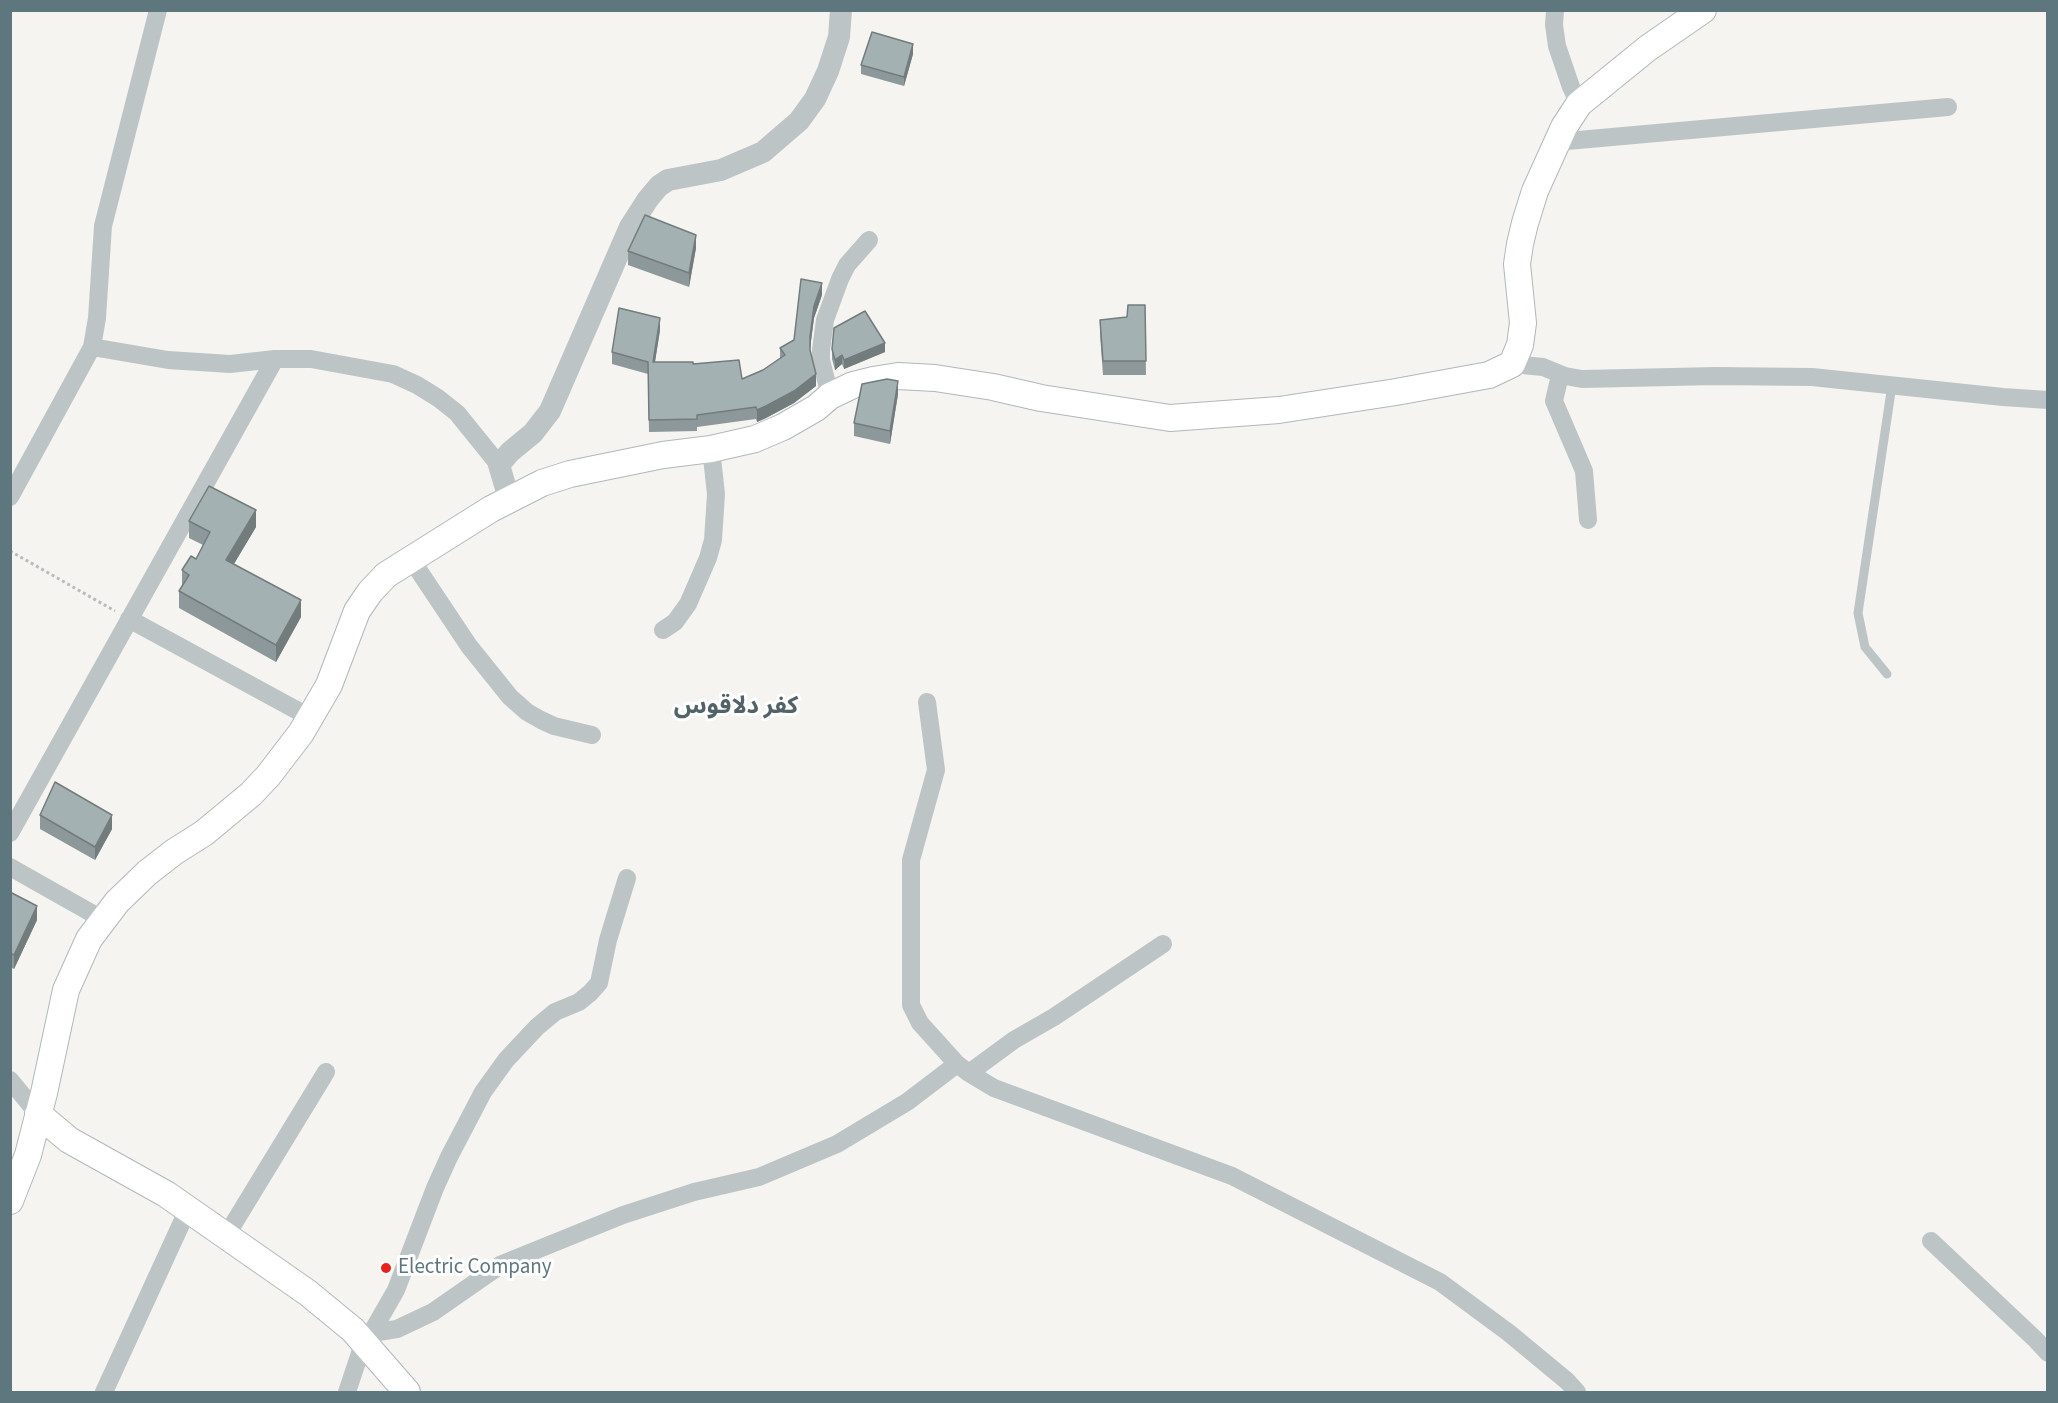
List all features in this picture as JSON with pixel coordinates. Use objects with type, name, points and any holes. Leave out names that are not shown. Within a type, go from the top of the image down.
[{"type":"main road","points":[[10,1200],[28,1155],[66,990],[80,956],[102,919],[147,873],[204,833],[251,794],[286,754],[311,718],[329,685],[357,611],[386,575],[509,499],[542,483],[570,474],[663,454],[711,449],[754,439],[783,427],[816,408],[830,396],[854,385],[873,380],[898,376],[935,378],[1053,400],[1170,418],[1279,410],[1489,375],[1512,364],[1520,345],[1523,323],[1517,264],[1520,244],[1535,191],[1556,142],[1579,104],[1648,48],[1703,10]]},
{"type":"main road","points":[[38,1114],[69,1140],[166,1194],[308,1293],[347,1325],[368,1338],[407,1392]]},
{"type":"street","points":[[10,497],[92,347],[97,318],[103,225],[158,10]]},
{"type":"street","points":[[499,465],[510,452],[533,433],[550,411],[630,227],[648,199],[659,186],[668,180],[721,170],[764,152],[799,121],[815,99],[828,71],[839,37],[842,10]]},
{"type":"street","points":[[1555,10],[1554,25],[1557,46],[1579,104]]},
{"type":"street","points":[[1556,142],[1948,107]]},
{"type":"street","points":[[830,396],[820,350],[825,320],[847,265],[869,240]]},
{"type":"street","points":[[92,347],[168,360],[201,363],[230,364],[311,358],[393,374],[417,385],[457,413],[499,465],[509,499]]},
{"type":"street","points":[[10,833],[275,359]]},
{"type":"street","points":[[1512,364],[1543,367],[1560,375],[1582,379],[1716,376],[1812,377],[2048,400]]},
{"type":"street","points":[[1560,375],[1554,401],[1584,471],[1588,520]]},
{"type":"street","points":[[663,630],[675,622],[688,604],[708,558],[713,540],[716,508],[711,449]]},
{"type":"street","points":[[411,559],[469,646],[510,697],[527,712],[541,720],[592,735]]},
{"type":"street","points":[[129,619],[311,718]]},
{"type":"street","points":[[927,702],[936,770],[911,860],[911,1005],[920,1023],[963,1069],[994,1088],[1233,1176],[1440,1282],[1509,1333],[1577,1392]]},
{"type":"street","points":[[10,867],[102,919]]},
{"type":"street","points":[[347,1392],[355,1366],[368,1338],[396,1290],[449,1156],[483,1092],[506,1060],[537,1028],[555,1012],[579,1002],[599,982],[608,940],[627,878]]},
{"type":"street","points":[[368,1338],[397,1329],[433,1312],[502,1264],[623,1215],[694,1192],[759,1177],[826,1149],[1053,1017],[1163,944]]},
{"type":"street","points":[[226,1236],[326,1071]]},
{"type":"street","points":[[10,1080],[38,1114]]},
{"type":"street","points":[[104,1392],[188,1209]]},
{"type":"street","points":[[1931,1241],[2048,1353]]},
{"type":"lane","points":[[1887,674],[1866,647],[1858,613],[1892,385]]},
{"type":"path","points":[[10,551],[129,619]]},
{"type":"building","points":[[872,32],[913,44],[904,77],[861,65]]},
{"type":"building","points":[[645,215],[696,235],[689,273],[628,251]]},
{"type":"building","points":[[801,279],[822,283],[814,306],[810,337],[810,350],[816,374],[794,391],[757,410],[756,407],[697,415],[697,419],[649,420],[648,362],[612,352],[619,308],[660,318],[653,362],[693,362],[693,364],[739,360],[742,379],[763,370],[785,355],[780,348],[794,340]]},
{"type":"building","points":[[1128,305],[1145,305],[1146,361],[1103,361],[1100,320],[1127,317]]},
{"type":"building","points":[[865,311],[885,343],[844,360],[842,355],[835,360],[832,349],[834,328]]},
{"type":"building","points":[[887,379],[898,381],[890,431],[854,423],[862,384]]},
{"type":"building","points":[[209,486],[256,510],[226,560],[301,600],[276,645],[179,591],[189,575],[182,570],[191,556],[196,559],[210,532],[189,521]]},
{"type":"building","points":[[55,782],[112,815],[95,847],[40,815]]},
{"type":"building","points":[[10,892],[37,906],[14,955],[10,953]]},
{"type":"place","name":"Electric Company","points":[[386,1268]]},
{"type":"district","name":"كفر دلاقوس","points":[[736,708]]}]
